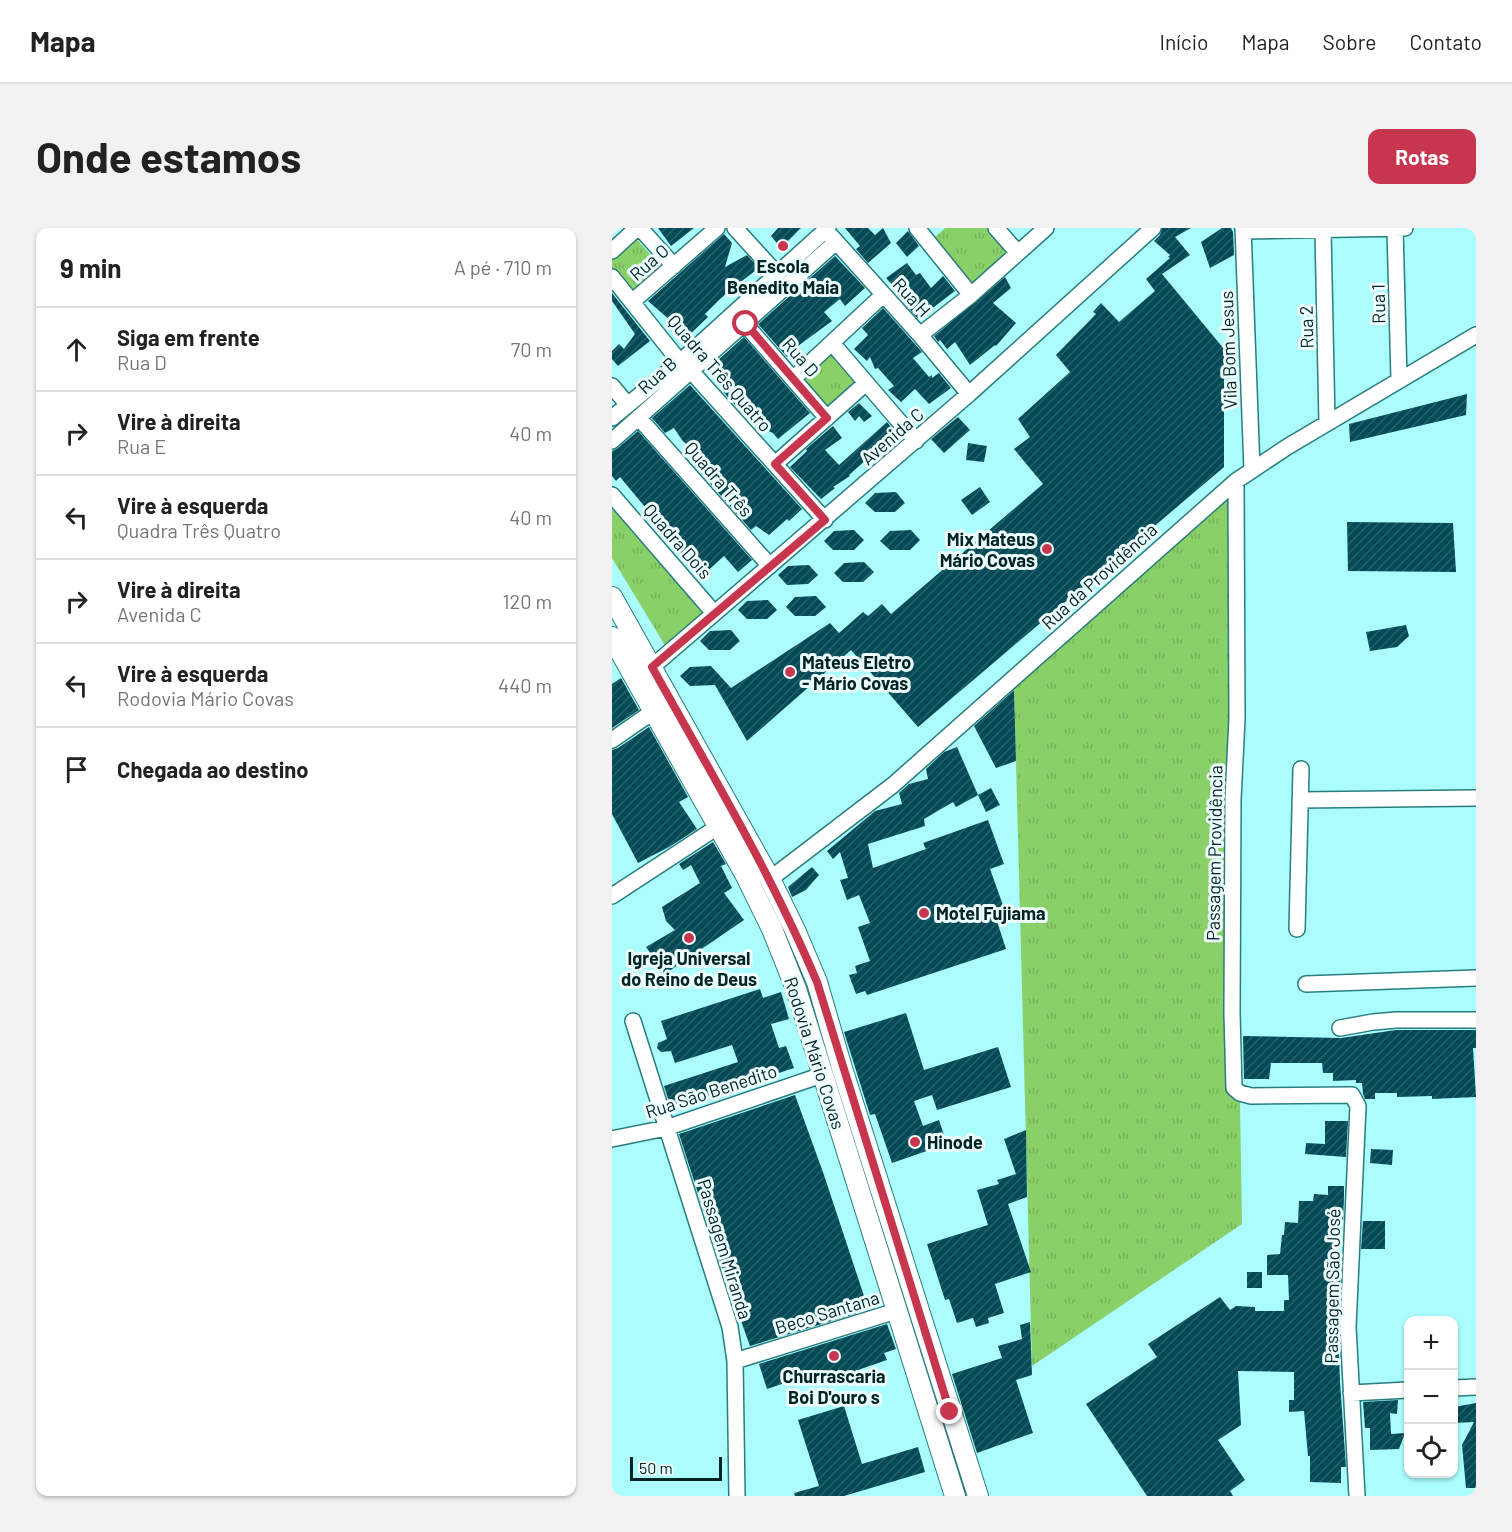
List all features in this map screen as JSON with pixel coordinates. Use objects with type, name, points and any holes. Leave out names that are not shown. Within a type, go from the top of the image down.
[{"type":"main road","name":"Rodovia Mário Covas","points":[[612,597],[652,667],[701,774],[741,847],[796,989],[955,1496]]},
{"type":"main road","name":"Rodovia Mário Covas","points":[[612,638],[654,711],[701,774],[719,826],[770,879],[795,930],[817,982],[859,1123],[978,1496]]},
{"type":"street","name":"Rua O","points":[[612,251],[639,228]]},
{"type":"street","points":[[639,228],[674,266]]},
{"type":"street","name":"Rua O","points":[[633,301],[717,228]]},
{"type":"street","points":[[735,228],[777,274]]},
{"type":"street","name":"Rua B","points":[[612,441],[639,418],[686,366],[826,228]]},
{"type":"street","name":"Rua H","points":[[826,228],[969,394]]},
{"type":"street","points":[[939,228],[922,233],[971,295]]},
{"type":"street","points":[[996,228],[1018,253]]},
{"type":"street","points":[[920,335],[971,295],[1046,228]]},
{"type":"street","name":"Avenida C","points":[[652,667],[916,441],[1153,228]]},
{"type":"street","name":"Rua 1","points":[[1395,228],[1399,379]]},
{"type":"street","points":[[1243,229],[1323,231],[1406,228]]},
{"type":"street","name":"Vila Bom Jesus","points":[[1243,229],[1252,470]]},
{"type":"street","name":"Rua 2","points":[[1323,231],[1327,423]]},
{"type":"street","name":"Rua B","points":[[612,418],[746,324],[836,242]]},
{"type":"street","name":"Quadra Três Quatro","points":[[612,277],[686,366],[825,520]]},
{"type":"street","points":[[794,378],[883,295]]},
{"type":"street","name":"Rua D","points":[[746,324],[827,418]]},
{"type":"street","name":"Rua da Providência","points":[[770,879],[893,785],[1236,481],[1399,379],[1476,335]]},
{"type":"street","points":[[832,343],[916,441]]},
{"type":"street","points":[[775,464],[866,383]]},
{"type":"street","points":[[612,386],[628,405]]},
{"type":"street","name":"Quadra Três","points":[[639,418],[770,566]]},
{"type":"street","name":"Passagem Providência","points":[[1236,481],[1237,719],[1233,807],[1232,992],[1234,1088],[1240,1093],[1251,1096],[1352,1095],[1358,1106],[1358,1112]]},
{"type":"street","name":"Quadra Dois","points":[[612,495],[714,614]]},
{"type":"street","points":[[612,740],[654,711]]},
{"type":"street","points":[[1297,929],[1301,769]]},
{"type":"street","points":[[1300,800],[1476,798]]},
{"type":"street","points":[[612,896],[719,826]]},
{"type":"street","points":[[1306,984],[1476,978]]},
{"type":"street","points":[[1340,1028],[1396,1020],[1476,1020]]},
{"type":"street","name":"Passagem Miranda","points":[[633,1021],[730,1327],[735,1361],[737,1496]]},
{"type":"street","name":"Rua São Benedito","points":[[612,1139],[666,1128],[822,1075]]},
{"type":"street","name":"Passagem São José","points":[[1357,1496],[1347,1327],[1358,1112]]},
{"type":"street","name":"Beco Santana","points":[[735,1361],[896,1311]]},
{"type":"street","points":[[1458,1388],[1476,1387]]},
{"type":"street","points":[[1351,1393],[1404,1390]]},
{"type":"green space","points":[[945,228],[993,228],[1012,249],[970,285],[933,239]]},
{"type":"green space","points":[[634,236],[660,266],[630,292],[612,271],[612,255]]},
{"type":"green space","points":[[828,341],[864,381],[824,417],[788,376]]},
{"type":"green space","points":[[612,496],[709,609],[666,647],[612,558]]},
{"type":"green space","points":[[1230,496],[1242,1224],[1032,1366],[1014,686]]},
{"type":"building","points":[[658,228],[694,228],[671,246]]},
{"type":"building","points":[[778,228],[801,228],[781,248],[771,236]]},
{"type":"building","points":[[845,228],[868,228],[875,235],[883,228],[891,243],[868,263],[856,249],[860,246]]},
{"type":"building","name":"Mix Mateus Mário Covas","points":[[1162,228],[1191,228],[1175,237],[1190,255],[1162,274],[1224,349],[1224,467],[918,727],[851,650],[747,741],[715,685],[690,686],[680,676],[690,667],[711,666],[731,688],[830,623],[839,633],[863,612],[868,616],[882,604],[891,614],[1043,484],[1014,449],[1030,437],[1018,419],[1070,372],[1056,355],[1096,314],[1093,312],[1101,303],[1119,322],[1155,291],[1146,279],[1170,258],[1168,257],[1170,255],[1154,241],[1160,235]]},
{"type":"building","points":[[1222,228],[1231,228],[1233,232],[1234,255],[1210,268],[1201,242]]},
{"type":"building","points":[[908,231],[919,246],[907,257],[896,243]]},
{"type":"building","points":[[724,234],[732,243],[725,267],[747,255],[759,268],[719,300],[705,314],[708,317],[683,341],[667,324],[671,321],[648,301]]},
{"type":"building","points":[[835,256],[865,288],[845,306],[840,299],[824,312],[832,321],[787,357],[758,324]]},
{"type":"building","points":[[907,263],[916,275],[920,273],[931,288],[943,276],[955,291],[918,319],[886,278]]},
{"type":"building","points":[[1005,277],[1011,288],[993,303],[1016,323],[996,346],[970,365],[955,342],[947,349],[934,336]]},
{"type":"building","points":[[612,293],[650,341],[618,366],[612,359],[612,351],[619,344],[624,349],[635,334],[612,301]]},
{"type":"building","points":[[883,308],[922,352],[913,358],[929,377],[932,375],[932,378],[939,373],[951,388],[929,404],[915,389],[901,402],[888,390],[894,386],[878,368],[875,369],[870,357],[867,361],[854,349],[868,335],[862,328]]},
{"type":"building","points":[[744,337],[810,413],[778,439],[773,433],[752,424],[721,389],[724,387],[708,369]]},
{"type":"building","points":[[690,385],[802,509],[769,535],[756,526],[751,530],[693,464],[700,458],[682,440],[674,428],[665,433],[652,418]]},
{"type":"building","points":[[1467,394],[1466,415],[1350,442],[1349,424]]},
{"type":"building","points":[[859,403],[872,416],[864,422],[859,416],[855,421],[848,412]]},
{"type":"building","points":[[958,417],[970,430],[944,453],[931,439]]},
{"type":"building","points":[[887,422],[898,436],[885,446],[884,444],[821,499],[790,467],[807,451],[806,449],[833,426],[842,438],[825,450],[839,465]]},
{"type":"building","points":[[638,431],[752,560],[738,572],[724,556],[702,576],[690,564],[693,563],[678,550],[680,548],[664,530],[662,531],[653,521],[655,519],[620,477],[616,481],[612,476],[612,451]]},
{"type":"building","points":[[968,443],[987,446],[984,462],[966,460]]},
{"type":"building","points":[[980,487],[990,502],[972,515],[961,500]]},
{"type":"building","points":[[896,492],[905,503],[895,512],[875,512],[865,503],[875,493]]},
{"type":"building","points":[[1347,522],[1453,523],[1456,572],[1348,571]]},
{"type":"building","points":[[854,530],[864,540],[854,550],[833,550],[824,541],[834,531]]},
{"type":"building","points":[[911,530],[920,540],[910,550],[890,550],[880,541],[890,531]]},
{"type":"building","points":[[864,562],[874,572],[863,582],[843,582],[834,573],[844,563]]},
{"type":"building","points":[[809,565],[818,575],[808,584],[787,585],[778,575],[788,566]]},
{"type":"building","points":[[816,596],[826,607],[815,616],[795,616],[786,607],[795,597]]},
{"type":"building","points":[[768,600],[777,610],[767,619],[747,619],[738,610],[747,601]]},
{"type":"building","points":[[1406,625],[1409,636],[1397,647],[1370,651],[1366,632]]},
{"type":"building","points":[[731,630],[740,641],[730,650],[709,650],[700,641],[710,631]]},
{"type":"building","points":[[621,678],[639,710],[612,728],[612,684]]},
{"type":"building","points":[[1014,690],[1016,761],[996,768],[974,726]]},
{"type":"building","points":[[649,727],[688,797],[679,802],[697,829],[638,863],[612,814],[612,750]]},
{"type":"building","points":[[957,747],[978,795],[956,807],[953,802],[924,819],[925,826],[868,844],[873,868],[926,849],[923,843],[988,820],[1004,864],[990,869],[1004,908],[994,912],[1006,949],[867,995],[865,991],[856,994],[849,975],[857,973],[855,966],[870,961],[858,927],[870,923],[859,895],[847,900],[840,880],[848,878],[840,852],[833,859],[827,851],[875,811],[902,804],[899,793],[909,784],[928,779],[926,769],[944,752]]},
{"type":"building","points":[[991,788],[1000,805],[986,812],[978,795]]},
{"type":"building","points":[[713,842],[726,864],[721,866],[732,888],[724,893],[744,920],[665,974],[646,947],[675,930],[666,921],[662,907],[700,883],[691,865],[683,870],[679,864]]},
{"type":"building","points":[[812,867],[819,875],[806,890],[792,897],[788,887]]},
{"type":"building","points":[[760,989],[763,998],[781,992],[789,1019],[771,1024],[779,1048],[786,1046],[794,1068],[671,1108],[664,1086],[738,1062],[732,1045],[675,1063],[671,1051],[661,1052],[657,1048],[658,1043],[667,1039],[661,1021]]},
{"type":"building","points":[[906,1013],[924,1070],[998,1047],[1011,1087],[937,1110],[932,1095],[914,1101],[923,1126],[939,1120],[947,1144],[892,1163],[875,1114],[870,1115],[844,1032]]},
{"type":"building","points":[[1396,1030],[1476,1030],[1476,1048],[1473,1048],[1476,1097],[1432,1099],[1432,1096],[1397,1097],[1397,1093],[1375,1093],[1375,1099],[1365,1099],[1362,1083],[1356,1083],[1356,1080],[1333,1081],[1333,1073],[1323,1073],[1322,1063],[1271,1063],[1269,1079],[1244,1079],[1243,1036],[1341,1038]]},
{"type":"building","points":[[795,1095],[824,1175],[865,1304],[858,1313],[750,1346],[679,1134]]},
{"type":"building","points":[[1325,1121],[1348,1121],[1346,1157],[1305,1154],[1306,1143],[1325,1144]]},
{"type":"building","points":[[1026,1130],[1027,1197],[1008,1204],[1031,1272],[995,1284],[1004,1313],[988,1318],[989,1323],[976,1327],[973,1318],[957,1323],[949,1299],[945,1300],[927,1244],[988,1225],[977,1190],[999,1184],[997,1180],[1016,1174],[1004,1139]]},
{"type":"building","points":[[1371,1149],[1393,1150],[1392,1165],[1370,1163]]},
{"type":"building","points":[[1328,1186],[1344,1186],[1343,1223],[1339,1222],[1334,1259],[1341,1259],[1340,1293],[1335,1293],[1334,1328],[1338,1328],[1346,1467],[1341,1467],[1341,1483],[1310,1482],[1310,1456],[1308,1456],[1304,1411],[1289,1412],[1289,1400],[1294,1400],[1294,1372],[1238,1371],[1241,1425],[1218,1440],[1245,1480],[1230,1491],[1233,1496],[1147,1496],[1086,1404],[1157,1357],[1148,1344],[1220,1297],[1230,1310],[1236,1306],[1255,1307],[1255,1311],[1284,1311],[1284,1300],[1289,1300],[1288,1275],[1267,1275],[1267,1255],[1280,1254],[1285,1222],[1298,1223],[1299,1201],[1313,1201],[1314,1194],[1328,1195]]},
{"type":"building","points":[[1363,1221],[1385,1221],[1385,1249],[1361,1249]]},
{"type":"building","points":[[1247,1272],[1262,1272],[1262,1288],[1247,1288]]},
{"type":"building","points":[[1030,1322],[1032,1375],[1016,1380],[1033,1433],[977,1453],[952,1374],[1002,1358],[998,1346],[1022,1339],[1020,1325]]},
{"type":"building","name":"Churrascaria Boi D'ouro s","points":[[887,1324],[896,1349],[884,1353],[887,1360],[820,1383],[817,1372],[767,1389],[759,1364]]},
{"type":"building","points":[[1398,1400],[1397,1414],[1390,1413],[1391,1434],[1404,1433],[1399,1449],[1370,1450],[1370,1428],[1365,1428],[1363,1402]]},
{"type":"building","points":[[1476,1403],[1476,1488],[1466,1488],[1462,1445],[1474,1422],[1458,1423],[1458,1406]]},
{"type":"building","points":[[844,1406],[862,1464],[918,1447],[925,1472],[844,1496],[795,1496],[794,1493],[819,1486],[798,1420]]},
{"type":"place","name":"Escola Benedito Maia","points":[[783,246]]},
{"type":"place","name":"Mix Mateus Mário Covas","points":[[1047,549]]},
{"type":"place","name":"Mateus Eletro - Mário Covas","points":[[790,672]]},
{"type":"place","name":"Motel Fujiama","points":[[924,913]]},
{"type":"place","name":"Igreja Universal do Reino de Deus","points":[[689,938]]},
{"type":"place","name":"Hinode","points":[[915,1142]]},
{"type":"place","name":"Churrascaria Boi D'ouro s","points":[[834,1356]]},
{"type":"route","points":[[746,324],[827,418],[775,464],[825,520],[652,667],[770,879],[817,982],[950,1412]]}]
